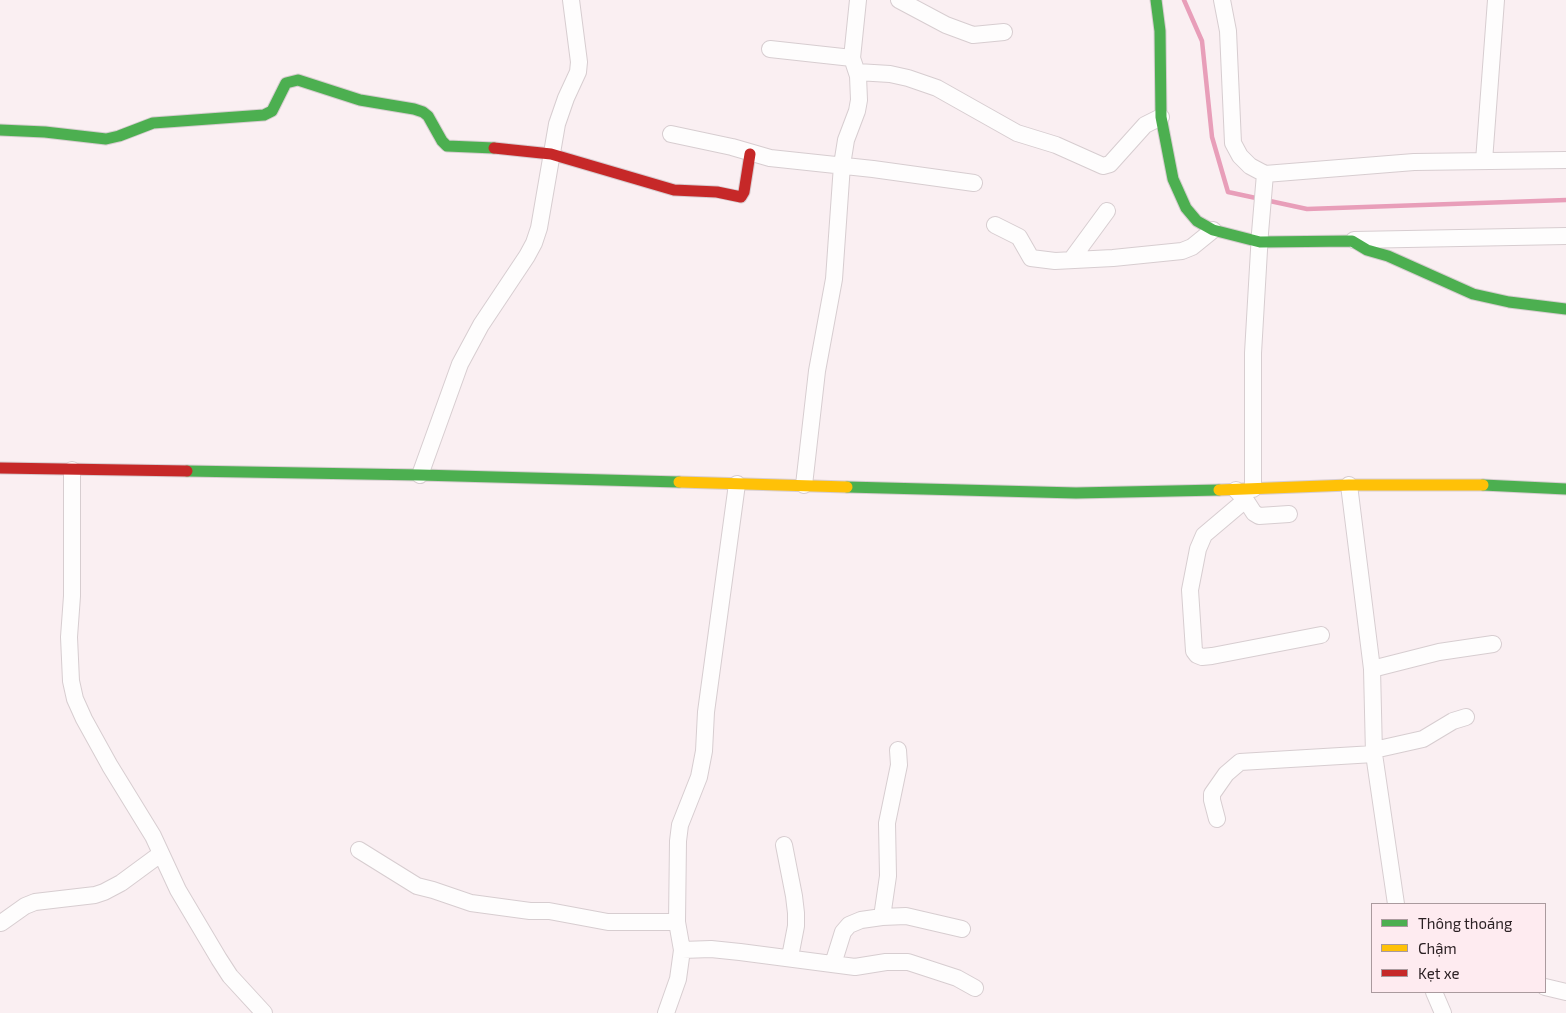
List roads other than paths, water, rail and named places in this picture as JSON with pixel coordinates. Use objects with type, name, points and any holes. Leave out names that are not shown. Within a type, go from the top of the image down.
[{"type":"street","points":[[420,475],[460,364],[481,325],[534,243],[539,228],[557,124],[578,72],[579,62],[571,0]]},
{"type":"street","points":[[804,485],[817,371],[834,279],[842,166],[846,140],[858,106],[858,76],[854,65],[858,0]]},
{"type":"street","points":[[899,0],[946,25],[973,35],[1004,32]]},
{"type":"street","points":[[1156,0],[1160,30],[1162,117],[1174,179],[1181,200],[1197,221],[1213,230],[1260,237],[1338,242],[1352,240],[1566,236]]},
{"type":"street","points":[[1222,0],[1228,31],[1233,143],[1240,156],[1265,177],[1414,162],[1566,160]]},
{"type":"street","points":[[1484,161],[1496,0]]},
{"type":"street","points":[[770,49],[854,65],[908,78],[937,88],[1018,133],[1056,145],[1103,166],[1110,164],[1146,125],[1162,117]]},
{"type":"street","points":[[0,130],[106,138],[119,136],[153,122],[264,115],[272,111],[286,83],[298,80],[360,100],[423,112],[428,116],[442,141],[447,146],[504,148],[551,154],[577,160],[668,189],[717,192],[738,197],[744,192],[750,154]]},
{"type":"street","points":[[672,134],[781,160],[974,183]]},
{"type":"street","points":[[1265,177],[1244,493],[1240,505],[1204,535],[1200,541],[1190,590],[1194,651],[1202,657],[1212,656],[1320,635]]},
{"type":"street","points":[[1071,260],[1107,211]]},
{"type":"street","points":[[995,225],[1019,237],[1031,258],[1055,261],[1182,251],[1213,230]]},
{"type":"street","points":[[1352,240],[1368,250],[1388,256],[1473,294],[1496,300],[1566,309]]},
{"type":"street","points":[[0,468],[420,475],[1076,493],[1244,493],[1349,485],[1504,485],[1566,489]]},
{"type":"street","points":[[72,470],[72,596],[69,637],[72,689],[84,719],[153,836],[178,890],[218,960],[264,1013]]},
{"type":"street","points":[[666,1013],[678,979],[682,950],[677,922],[678,840],[680,825],[703,758],[706,712],[738,484]]},
{"type":"street","points":[[1349,485],[1372,669],[1374,752],[1396,903]]},
{"type":"street","points":[[1244,493],[1254,514],[1259,516],[1289,514]]},
{"type":"street","points":[[1372,669],[1440,652],[1493,644]]},
{"type":"street","points":[[1217,819],[1212,794],[1226,774],[1240,762],[1374,752],[1423,739],[1453,721],[1466,717]]},
{"type":"street","points":[[882,917],[888,876],[887,824],[899,765],[898,750]]},
{"type":"street","points":[[784,845],[796,912],[796,926],[790,957]]},
{"type":"street","points":[[359,850],[417,886],[471,903],[511,909],[549,911],[608,922],[677,922]]},
{"type":"street","points":[[1,922],[34,902],[95,895],[104,892],[121,883],[155,858],[162,857]]},
{"type":"street","points":[[833,964],[843,932],[849,925],[861,920],[906,916],[962,929]]},
{"type":"street","points":[[682,950],[711,949],[790,957],[855,967],[898,961],[908,962],[956,978],[975,988]]},
{"type":"street","points":[[1546,987],[1566,992]]},
{"type":"street","points":[[1434,993],[1442,1013]]},
{"type":"waterway","points":[[1184,0],[1202,41],[1212,137],[1228,192],[1307,209],[1566,200]]}]
